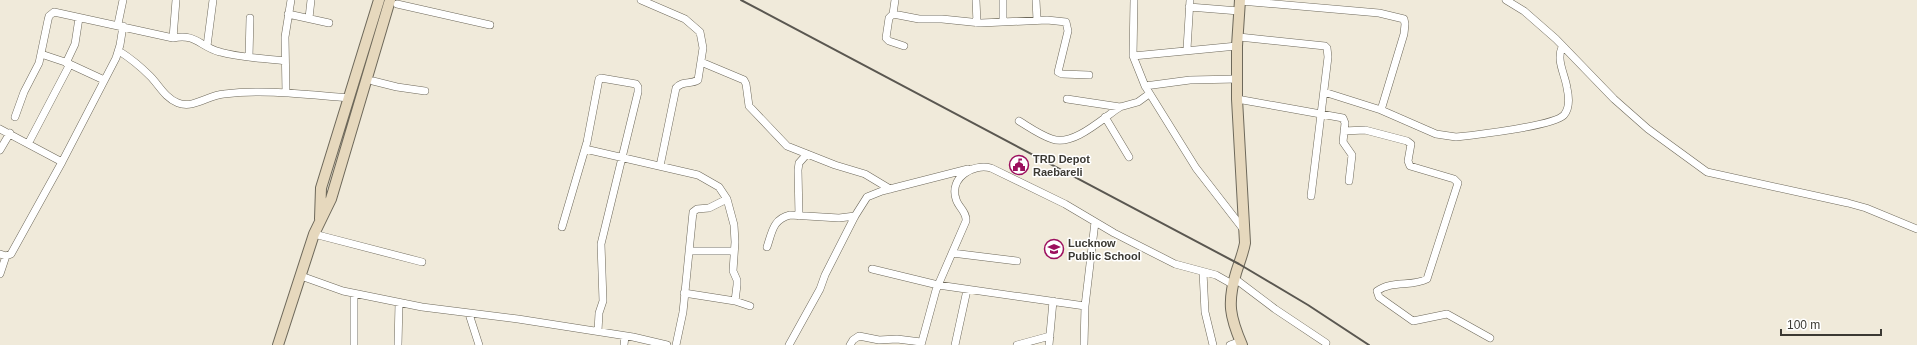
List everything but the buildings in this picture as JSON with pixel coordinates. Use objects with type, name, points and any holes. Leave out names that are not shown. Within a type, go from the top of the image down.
[{"type":"street","points":[[0,274],[3,255],[11,254],[62,162],[119,51],[123,0]]},
{"type":"street","points":[[173,38],[176,0]]},
{"type":"street","points":[[207,46],[213,0]]},
{"type":"street","points":[[286,93],[285,37],[291,0]]},
{"type":"street","points":[[309,18],[311,0]]},
{"type":"street","points":[[319,225],[321,188],[379,0]]},
{"type":"street","points":[[641,0],[685,19],[700,32],[703,48],[698,80],[694,82],[683,82],[676,88],[660,166]]},
{"type":"street","points":[[895,0],[893,14],[889,18],[886,38],[889,41],[904,46]]},
{"type":"street","points":[[976,0],[977,23]]},
{"type":"street","points":[[1003,22],[1004,0]]},
{"type":"street","points":[[1036,0],[1037,20]]},
{"type":"street","points":[[1134,0],[1133,56],[1145,86],[1196,168],[1244,230]]},
{"type":"street","points":[[1506,0],[1524,11],[1614,99],[1668,145],[1711,174],[1848,203],[1866,208],[1917,229]]},
{"type":"street","points":[[1518,0],[1524,11]]},
{"type":"street","points":[[278,345],[314,234],[330,200],[394,2],[490,25]]},
{"type":"street","points":[[1187,49],[1189,4],[1296,3],[1379,13],[1404,19],[1404,34],[1382,110]]},
{"type":"street","points":[[1230,345],[1241,343],[1230,308],[1233,281],[1244,252],[1237,99],[1240,4]]},
{"type":"street","points":[[15,117],[24,92],[39,63],[48,20],[51,13],[57,12],[173,38],[183,36],[190,37],[219,52],[285,61]]},
{"type":"street","points":[[288,14],[329,23]]},
{"type":"street","points":[[893,14],[919,19],[942,19],[977,23],[1055,20],[1068,24],[1065,46],[1058,69],[1059,73],[1089,75]]},
{"type":"street","points":[[28,144],[68,64],[75,44],[79,18]]},
{"type":"street","points":[[250,18],[250,57]]},
{"type":"street","points":[[1133,56],[1238,41],[1325,46],[1328,51],[1311,196]]},
{"type":"street","points":[[1324,92],[1382,110],[1445,137],[1472,135],[1532,126],[1553,120],[1564,114],[1567,107],[1567,87],[1559,54],[1562,47]]},
{"type":"street","points":[[119,51],[145,71],[167,96],[184,105],[200,102],[212,96],[260,92],[349,98]]},
{"type":"street","points":[[41,54],[104,80]]},
{"type":"street","points":[[701,62],[744,80],[746,84],[748,101],[754,112],[787,146],[865,174],[890,188]]},
{"type":"street","points":[[562,227],[585,149],[598,79],[601,78],[638,85],[638,92],[624,158],[601,244],[603,301],[599,313],[598,331]]},
{"type":"street","points":[[1145,86],[1190,80],[1237,79]]},
{"type":"street","points":[[373,81],[397,87],[425,91]]},
{"type":"street","points":[[1019,121],[1052,139],[1062,140],[1082,133],[1120,108],[1138,102],[1149,94]]},
{"type":"street","points":[[1067,99],[1120,108]]},
{"type":"street","points":[[1237,99],[1343,118],[1345,123],[1343,142],[1352,155],[1349,181]]},
{"type":"street","points":[[1105,117],[1129,157]]},
{"type":"street","points":[[0,129],[62,162]]},
{"type":"street","points":[[1344,131],[1366,130],[1410,143],[1411,147],[1408,161],[1410,166],[1454,179],[1458,183],[1427,280],[1391,285],[1379,289],[1377,294],[1413,320],[1447,314],[1490,338]]},
{"type":"street","points":[[0,150],[10,133]]},
{"type":"street","points":[[585,149],[698,175],[718,187],[727,200],[734,225],[733,271],[737,280],[735,301]]},
{"type":"street","points":[[799,216],[798,170],[799,163],[807,154]]},
{"type":"street","points":[[789,345],[820,289],[825,275],[855,216],[867,197],[890,188],[977,167],[991,168],[1065,204],[1095,222],[1175,264],[1233,281],[1326,343]]},
{"type":"street","points":[[850,345],[853,340],[859,336],[889,342],[921,344],[938,286],[966,218],[956,200],[955,190],[963,174],[968,170]]},
{"type":"street","points":[[676,345],[684,293],[693,212],[697,209],[709,208],[727,200]]},
{"type":"street","points":[[767,247],[778,220],[790,215],[839,218],[855,216]]},
{"type":"street","points":[[1084,345],[1085,306],[1095,222]]},
{"type":"street","points":[[314,234],[422,262]]},
{"type":"street","points":[[689,251],[734,251]]},
{"type":"street","points":[[952,253],[1017,261]]},
{"type":"street","points":[[872,270],[938,286],[1085,306]]},
{"type":"street","points":[[1203,272],[1205,312],[1213,345]]},
{"type":"street","points":[[301,276],[354,294],[436,310],[598,331],[668,345]]},
{"type":"street","points":[[954,345],[967,290]]},
{"type":"street","points":[[684,293],[735,301],[750,306]]},
{"type":"street","points":[[354,294],[354,345]]},
{"type":"street","points":[[1049,345],[1053,301]]},
{"type":"street","points":[[398,345],[399,303]]},
{"type":"street","points":[[469,314],[479,345]]},
{"type":"street","points":[[624,336],[624,345]]},
{"type":"street","points":[[1017,345],[1050,336]]},
{"type":"railway","points":[[741,0],[1239,264],[1308,305],[1369,345]]},
{"type":"place","name":"TRD Depot Raebareli","points":[[1019,165]]},
{"type":"place","name":"Lucknow Public School","points":[[1054,249]]}]
